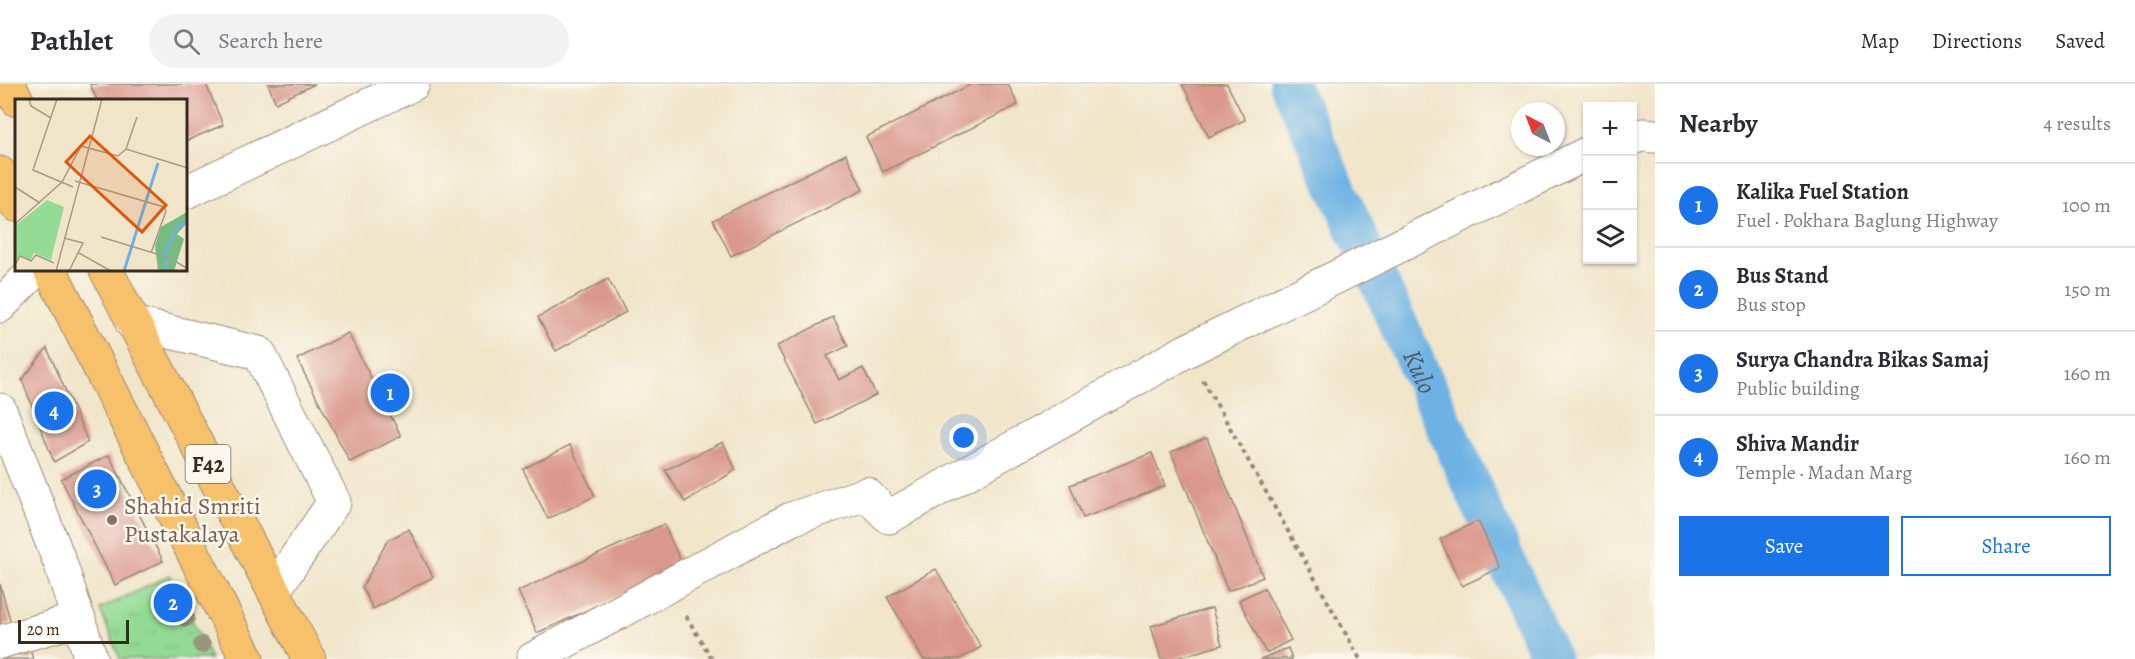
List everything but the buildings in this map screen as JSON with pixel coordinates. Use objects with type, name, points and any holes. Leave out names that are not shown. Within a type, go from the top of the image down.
[{"type":"highway","points":[[8,84],[16,99]]},
{"type":"highway","points":[[0,173],[15,204]]},
{"type":"highway","name":"F42","points":[[51,272],[247,659]]},
{"type":"highway","name":"F42","points":[[107,272],[309,659]]},
{"type":"street","points":[[188,191],[413,84]]},
{"type":"street","points":[[1637,136],[1655,136]]},
{"type":"street","points":[[533,659],[791,519],[866,494],[889,517],[1186,351],[1583,155]]},
{"type":"street","points":[[0,306],[33,272]]},
{"type":"street","points":[[132,323],[259,352],[334,502],[274,590]]},
{"type":"street","points":[[0,410],[61,566],[91,659]]},
{"type":"street","points":[[0,642],[79,619]]},
{"type":"path","points":[[1186,351],[1360,659]]},
{"type":"path","points":[[667,585],[712,659]]},
{"type":"green space","points":[[170,575],[211,659],[120,659],[100,609]]},
{"type":"waterway","name":"Kulo","points":[[1289,84],[1551,659]]},
{"type":"place","name":"Kalika Fuel Station","points":[[390,393]]},
{"type":"place","name":"Shiva Mandir","points":[[54,411]]},
{"type":"place","name":"Surya Chandra Bikas Samaj","points":[[97,489]]},
{"type":"place","name":"Shahid Smriti Pustakalaya","points":[[112,520]]},
{"type":"place","name":"Bus Stand","points":[[173,603]]}]
